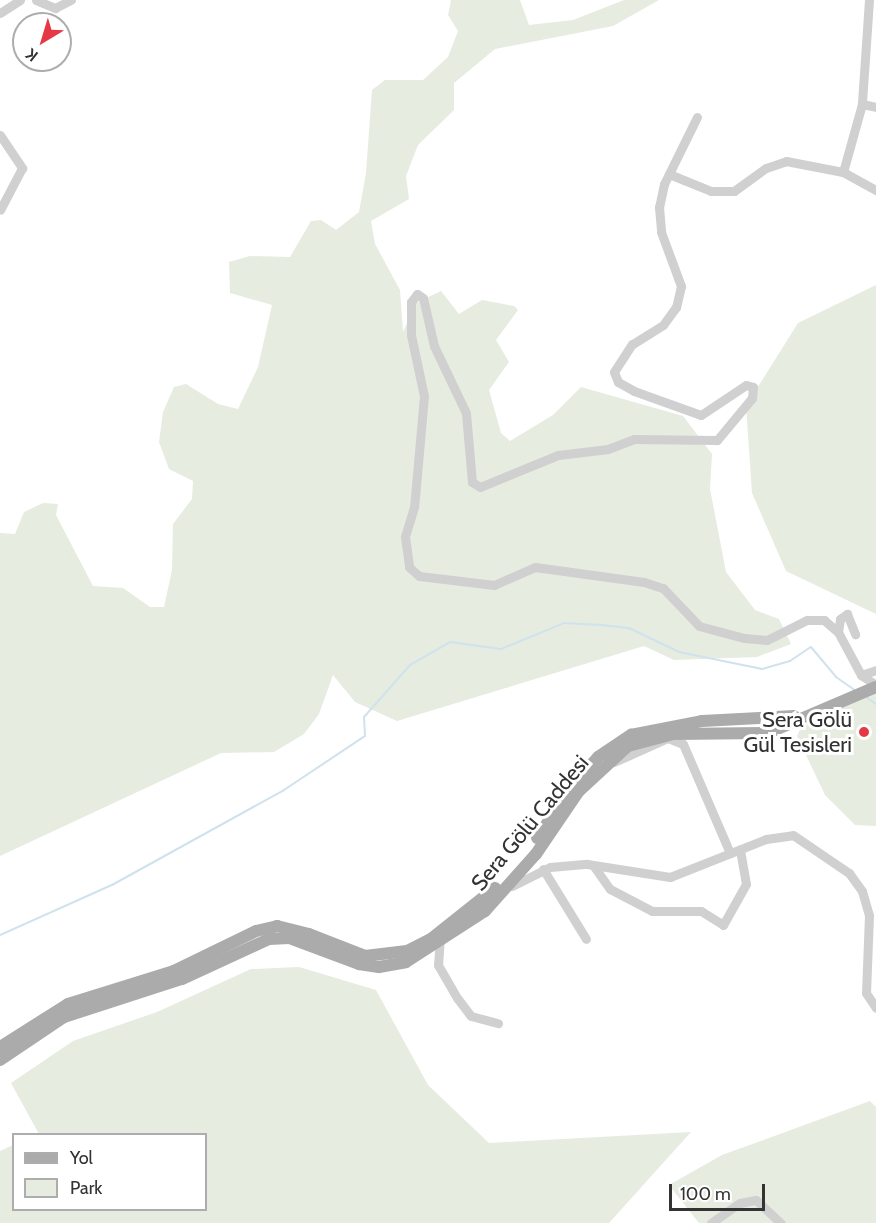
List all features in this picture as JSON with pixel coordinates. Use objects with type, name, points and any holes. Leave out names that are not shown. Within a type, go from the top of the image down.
[{"type":"main road","name":"Sera Gölü Caddesi","points":[[0,1060],[64,1017],[182,979],[269,939],[289,938],[379,967],[406,962],[499,896],[598,769],[628,747],[652,737],[768,733],[873,687]]},
{"type":"main road","name":"Sera Gölü Caddesi","points":[[0,1047],[68,1004],[174,971],[256,931],[277,927],[309,934],[342,948],[384,956],[407,951],[440,938],[484,900],[532,846],[575,782],[598,757],[631,735],[702,721],[807,715]]},
{"type":"street","points":[[0,13],[20,0]]},
{"type":"street","points":[[36,0],[55,8],[71,0]]},
{"type":"street","points":[[843,172],[862,104],[869,0]]},
{"type":"street","points":[[862,104],[876,107]]},
{"type":"street","points":[[697,117],[669,174],[659,207],[661,232],[681,286],[676,307],[663,325],[632,344],[614,372],[618,382],[634,391],[701,415],[746,385],[753,387],[752,398],[717,440],[634,439],[608,449],[558,455],[480,487],[472,482],[466,413],[434,346],[423,298],[417,294],[411,302],[411,335],[424,396],[414,507],[405,537],[410,567],[418,576],[494,585],[535,567],[563,567],[663,588],[699,626],[744,638],[767,640],[807,620],[824,620],[838,632],[861,675],[873,687]]},
{"type":"street","points":[[0,135],[22,168],[0,210]]},
{"type":"street","points":[[669,174],[711,191],[734,191],[766,168],[786,161],[843,172],[876,190]]},
{"type":"street","points":[[838,632],[840,619],[847,614],[855,634]]},
{"type":"street","points":[[861,675],[876,670]]},
{"type":"street","points":[[575,782],[598,769],[668,738],[676,739],[692,757],[730,853]]},
{"type":"street","points":[[484,900],[499,896],[543,869],[593,865],[670,877],[740,849],[793,835],[849,873],[862,891],[868,915],[866,993],[876,1008]]},
{"type":"street","points":[[593,865],[610,889],[652,911],[700,911],[723,925],[746,884],[740,849]]},
{"type":"street","points":[[543,869],[585,939]]},
{"type":"street","points":[[440,938],[438,965],[458,999],[471,1016],[498,1023]]},
{"type":"street","points":[[711,1223],[740,1203],[756,1200],[781,1223]]},
{"type":"green space","points":[[451,0],[520,0],[529,25],[573,20],[624,0],[659,0],[613,26],[495,49],[454,83],[454,110],[418,145],[406,176],[409,199],[371,221],[375,244],[400,290],[403,332],[416,303],[441,291],[459,314],[482,300],[514,306],[518,310],[496,340],[509,362],[489,390],[501,433],[510,441],[553,415],[581,387],[683,416],[712,454],[710,489],[726,572],[755,610],[779,619],[791,644],[757,657],[674,660],[644,646],[397,721],[355,702],[333,675],[319,714],[304,734],[274,752],[221,753],[0,856],[0,533],[15,534],[24,512],[43,503],[58,504],[56,515],[93,586],[123,588],[150,607],[164,607],[172,570],[173,524],[192,499],[193,481],[169,469],[159,442],[163,412],[174,387],[186,384],[218,404],[238,409],[258,367],[272,305],[230,293],[229,262],[250,256],[290,257],[311,221],[321,220],[336,230],[359,212],[366,173],[372,90],[385,80],[423,80],[448,57],[458,31],[448,15]]},
{"type":"green space","points":[[876,285],[876,614],[786,571],[752,493],[746,406],[798,323]]},
{"type":"green space","points":[[876,687],[876,826],[855,825],[825,795],[797,736],[807,715]]},
{"type":"green space","points":[[299,967],[376,990],[428,1085],[489,1143],[691,1132],[609,1223],[0,1223],[0,1151],[12,1145],[12,1211],[207,1211],[207,1133],[38,1133],[11,1083],[73,1041],[157,1012],[251,969]]},
{"type":"green space","points":[[870,1101],[876,1107],[876,1223],[699,1223],[669,1185],[722,1155]]},
{"type":"waterway","points":[[0,935],[112,885],[284,790],[365,736],[364,717],[410,665],[450,642],[501,649],[564,623],[601,625],[629,628],[679,652],[762,669],[790,661],[811,647],[836,677],[856,691]]},
{"type":"waterway","points":[[866,697],[876,704]]},
{"type":"place","name":"Sera Gölü Gül Tesisleri","points":[[864,732]]}]
